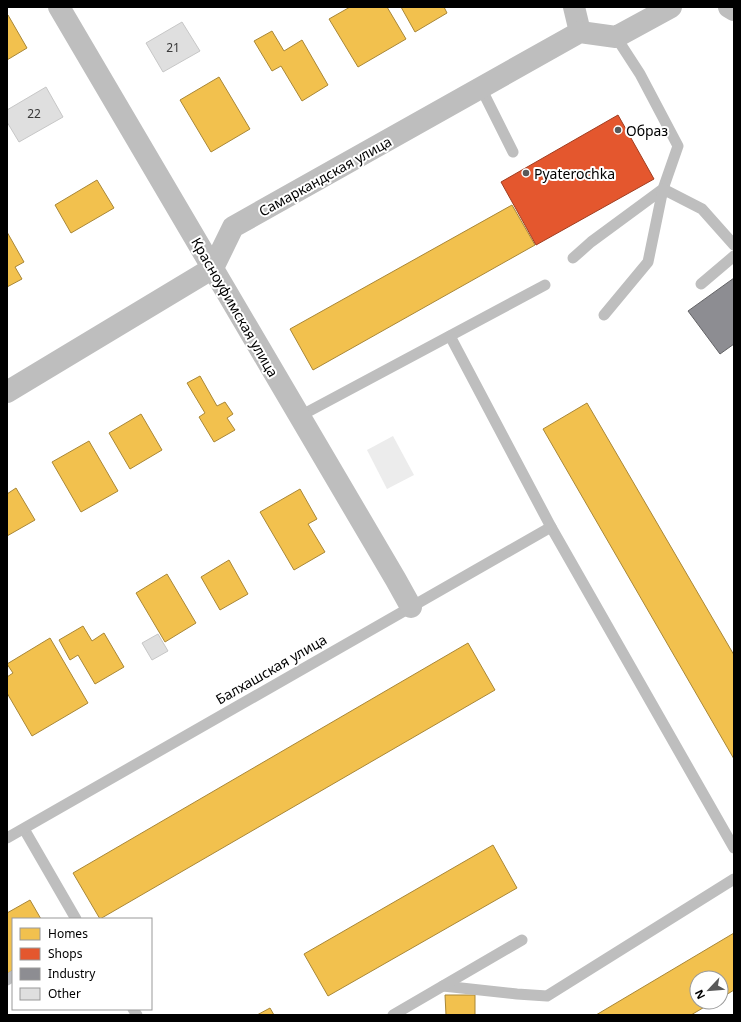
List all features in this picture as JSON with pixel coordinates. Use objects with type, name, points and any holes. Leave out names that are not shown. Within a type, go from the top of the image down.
[{"type":"street","name":"Красноуфимская улица","points":[[59,7],[396,580],[410,607]]},
{"type":"street","points":[[574,7],[580,32],[616,37],[671,7]]},
{"type":"street","points":[[729,7],[734,10]]},
{"type":"street","name":"Самаркандская улица","points":[[213,268],[233,228],[580,32]]},
{"type":"street","points":[[7,392],[213,268]]},
{"type":"lane","points":[[604,315],[648,262],[662,189],[678,146],[640,74],[616,37]]},
{"type":"lane","points":[[481,88],[513,152]]},
{"type":"lane","points":[[662,189],[702,209],[734,245]]},
{"type":"lane","points":[[573,258],[591,242],[662,189]]},
{"type":"lane","points":[[701,284],[734,256]]},
{"type":"lane","points":[[300,416],[545,284]]},
{"type":"lane","points":[[450,336],[551,527],[734,848]]},
{"type":"lane","name":"Балхашская улица","points":[[7,838],[551,527]]},
{"type":"lane","points":[[24,828],[75,918]]},
{"type":"lane","points":[[442,986],[548,996],[734,879]]},
{"type":"lane","points":[[393,1015],[522,940]]},
{"type":"shaded area","points":[[393,436],[414,475],[387,489],[367,450]]},
{"type":"building: Homes","points":[[350,7],[387,7],[406,39],[358,67],[329,19]]},
{"type":"building: Homes","points":[[401,7],[444,7],[447,13],[415,32]]},
{"type":"building: Homes","points":[[8,15],[27,48],[7,60],[7,16]]},
{"type":"building: Homes","points":[[272,31],[284,51],[302,40],[328,85],[302,101],[281,66],[272,71],[254,41]]},
{"type":"building: Homes","points":[[219,77],[250,129],[211,152],[180,100]]},
{"type":"building: Homes","points":[[97,180],[114,208],[71,233],[55,205]]},
{"type":"building: Homes","points":[[512,205],[535,245],[313,370],[290,329]]},
{"type":"building: Homes","points":[[7,232],[24,262],[15,267],[22,279],[7,287]]},
{"type":"building: Homes","points":[[200,376],[217,406],[225,402],[233,414],[227,418],[235,430],[214,442],[199,417],[205,413],[187,383]]},
{"type":"building: Homes","points":[[587,403],[734,655],[734,759],[543,429]]},
{"type":"building: Homes","points":[[141,414],[162,450],[130,469],[109,433]]},
{"type":"building: Homes","points":[[89,441],[118,491],[81,512],[52,462]]},
{"type":"building: Homes","points":[[16,488],[35,520],[7,536],[7,494]]},
{"type":"building: Homes","points":[[300,489],[317,519],[308,524],[325,552],[294,570],[260,512]]},
{"type":"building: Homes","points":[[229,560],[248,594],[220,610],[201,577]]},
{"type":"building: Homes","points":[[167,574],[196,623],[165,642],[136,593]]},
{"type":"building: Homes","points":[[83,626],[92,641],[104,633],[124,667],[95,684],[78,655],[70,660],[59,640]]},
{"type":"building: Homes","points":[[50,638],[88,703],[32,736],[7,693],[7,677],[13,673],[7,664]]},
{"type":"building: Homes","points":[[468,643],[495,690],[102,918],[99,918],[73,873]]},
{"type":"building: Homes","points":[[493,845],[517,888],[328,996],[304,954]]},
{"type":"building: Homes","points":[[30,900],[40,918],[12,918],[12,971],[7,974],[7,913]]},
{"type":"building: Homes","points":[[734,933],[734,990],[729,993],[729,970],[689,970],[689,1010],[699,1010],[691,1015],[596,1015]]},
{"type":"building: Homes","points":[[445,995],[475,995],[475,1015],[446,1015]]},
{"type":"building: Homes","points":[[270,1008],[274,1015],[257,1015]]},
{"type":"building: Shops","points":[[618,115],[654,179],[536,245],[501,182]]},
{"type":"building: Industry","points":[[734,278],[734,344],[720,354],[688,311]]},
{"type":"building: Other","points":[[182,22],[200,51],[163,72],[146,43]]},
{"type":"building: Other","points":[[46,87],[63,117],[19,142],[7,122],[7,110]]},
{"type":"building: Other","points":[[158,634],[168,651],[152,660],[142,643]]},
{"type":"place","name":"Образ","points":[[618,130]]},
{"type":"place","name":"Pyaterochka","points":[[526,173]]}]
